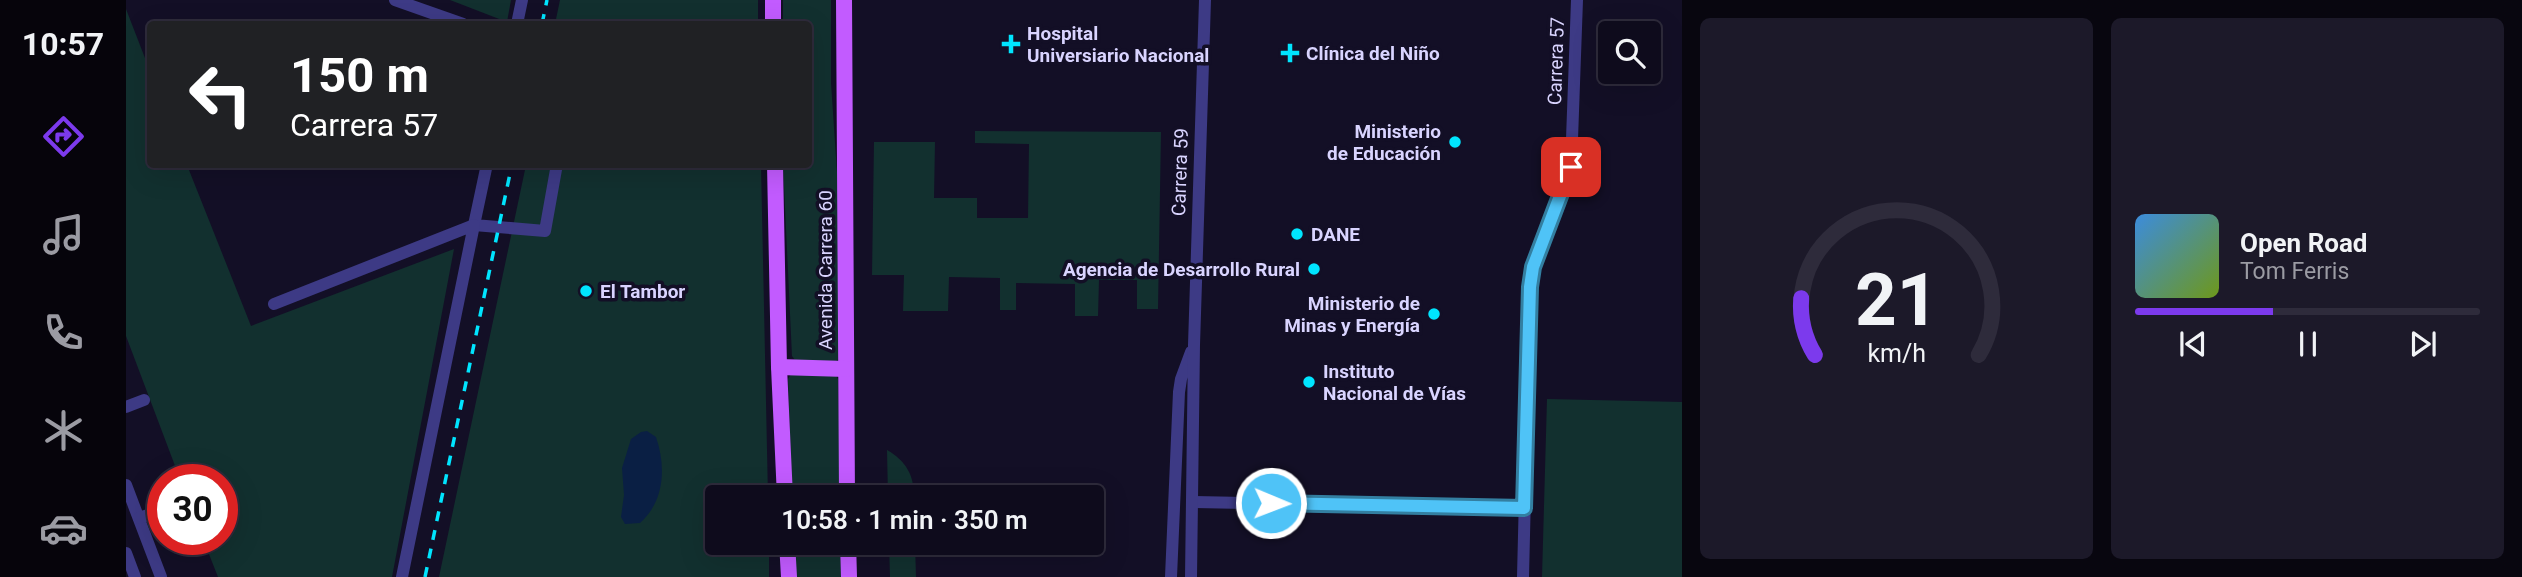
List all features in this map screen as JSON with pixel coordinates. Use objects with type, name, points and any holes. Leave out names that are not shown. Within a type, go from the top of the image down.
[{"type":"main road","points":[[773,0],[773,21]]},
{"type":"main road","name":"Avenida Carrera 60","points":[[844,0],[847,485]]},
{"type":"main road","points":[[775,168],[784,485]]},
{"type":"main road","points":[[779,367],[846,369]]},
{"type":"main road","points":[[788,555],[789,577]]},
{"type":"main road","points":[[848,555],[849,577]]},
{"type":"street","points":[[395,0],[454,21]]},
{"type":"street","points":[[518,21],[522,0]]},
{"type":"street","name":"Carrera 59","points":[[1191,577],[1194,345],[1205,0]]},
{"type":"street","name":"Carrera 57","points":[[1523,577],[1530,287],[1533,267],[1571,167],[1577,0]]},
{"type":"street","points":[[402,577],[486,168]]},
{"type":"street","points":[[274,304],[474,225],[545,231],[556,168]]},
{"type":"street","name":"Carrera 59","points":[[1171,577],[1179,392],[1194,345]]},
{"type":"street","points":[[126,407],[145,400]]},
{"type":"street","points":[[126,485],[161,577]]},
{"type":"street","points":[[1194,502],[1524,508]]},
{"type":"street","points":[[139,518],[147,515]]},
{"type":"street","points":[[126,553],[135,577]]},
{"type":"green space","points":[[450,0],[511,0],[507,21]]},
{"type":"green space","points":[[560,0],[758,0],[758,21],[556,21]]},
{"type":"green space","points":[[783,0],[831,0],[831,83],[839,202],[840,358],[835,362],[795,360],[792,356],[783,168],[812,168],[812,21],[783,21]]},
{"type":"green space","points":[[126,9],[147,63],[147,168],[188,168],[251,326],[454,249],[392,577],[218,577],[209,555],[238,555],[238,464],[174,464],[126,336]]},
{"type":"green space","points":[[975,131],[1161,132],[1158,309],[1137,309],[1137,280],[1099,280],[1098,316],[1075,316],[1075,284],[1016,283],[1016,310],[1000,310],[1000,278],[949,277],[948,311],[903,311],[904,275],[872,275],[874,142],[935,142],[934,198],[977,198],[977,218],[1028,218],[1029,144],[975,143]]},
{"type":"green space","points":[[525,168],[761,168],[768,485],[705,485],[705,555],[769,555],[769,577],[439,577]]},
{"type":"green space","points":[[791,374],[836,376],[838,379],[841,485],[792,485],[788,379]]},
{"type":"green space","points":[[1547,399],[1682,402],[1682,577],[1542,577]]},
{"type":"green space","points":[[887,450],[908,469],[912,485],[888,485]]},
{"type":"green space","points":[[793,555],[842,555],[842,577],[794,577]]},
{"type":"green space","points":[[889,555],[915,555],[916,577],[890,577]]},
{"type":"water","points":[[647,431],[656,437],[659,448],[662,471],[659,494],[640,523],[625,524],[621,517],[624,495],[622,468],[631,439]]},
{"type":"railway","points":[[543,21],[547,0]]},
{"type":"railway","points":[[425,577],[511,168]]},
{"type":"place","name":"Hospital Universiario Nacional","points":[[1011,44]]},
{"type":"place","name":"Clínica del Niño","points":[[1290,53]]},
{"type":"place","name":"Ministerio de Educación","points":[[1455,142]]},
{"type":"place","name":"DANE","points":[[1297,234]]},
{"type":"place","name":"Agencia de Desarrollo Rural","points":[[1314,269]]},
{"type":"place","name":"El Tambor","points":[[586,291]]},
{"type":"place","name":"Ministerio de Minas y Energía","points":[[1434,314]]},
{"type":"place","name":"Instituto Nacional de Vías","points":[[1309,382]]},
{"type":"route","points":[[1271,503],[1524,508],[1530,287],[1533,267],[1571,167]]}]
